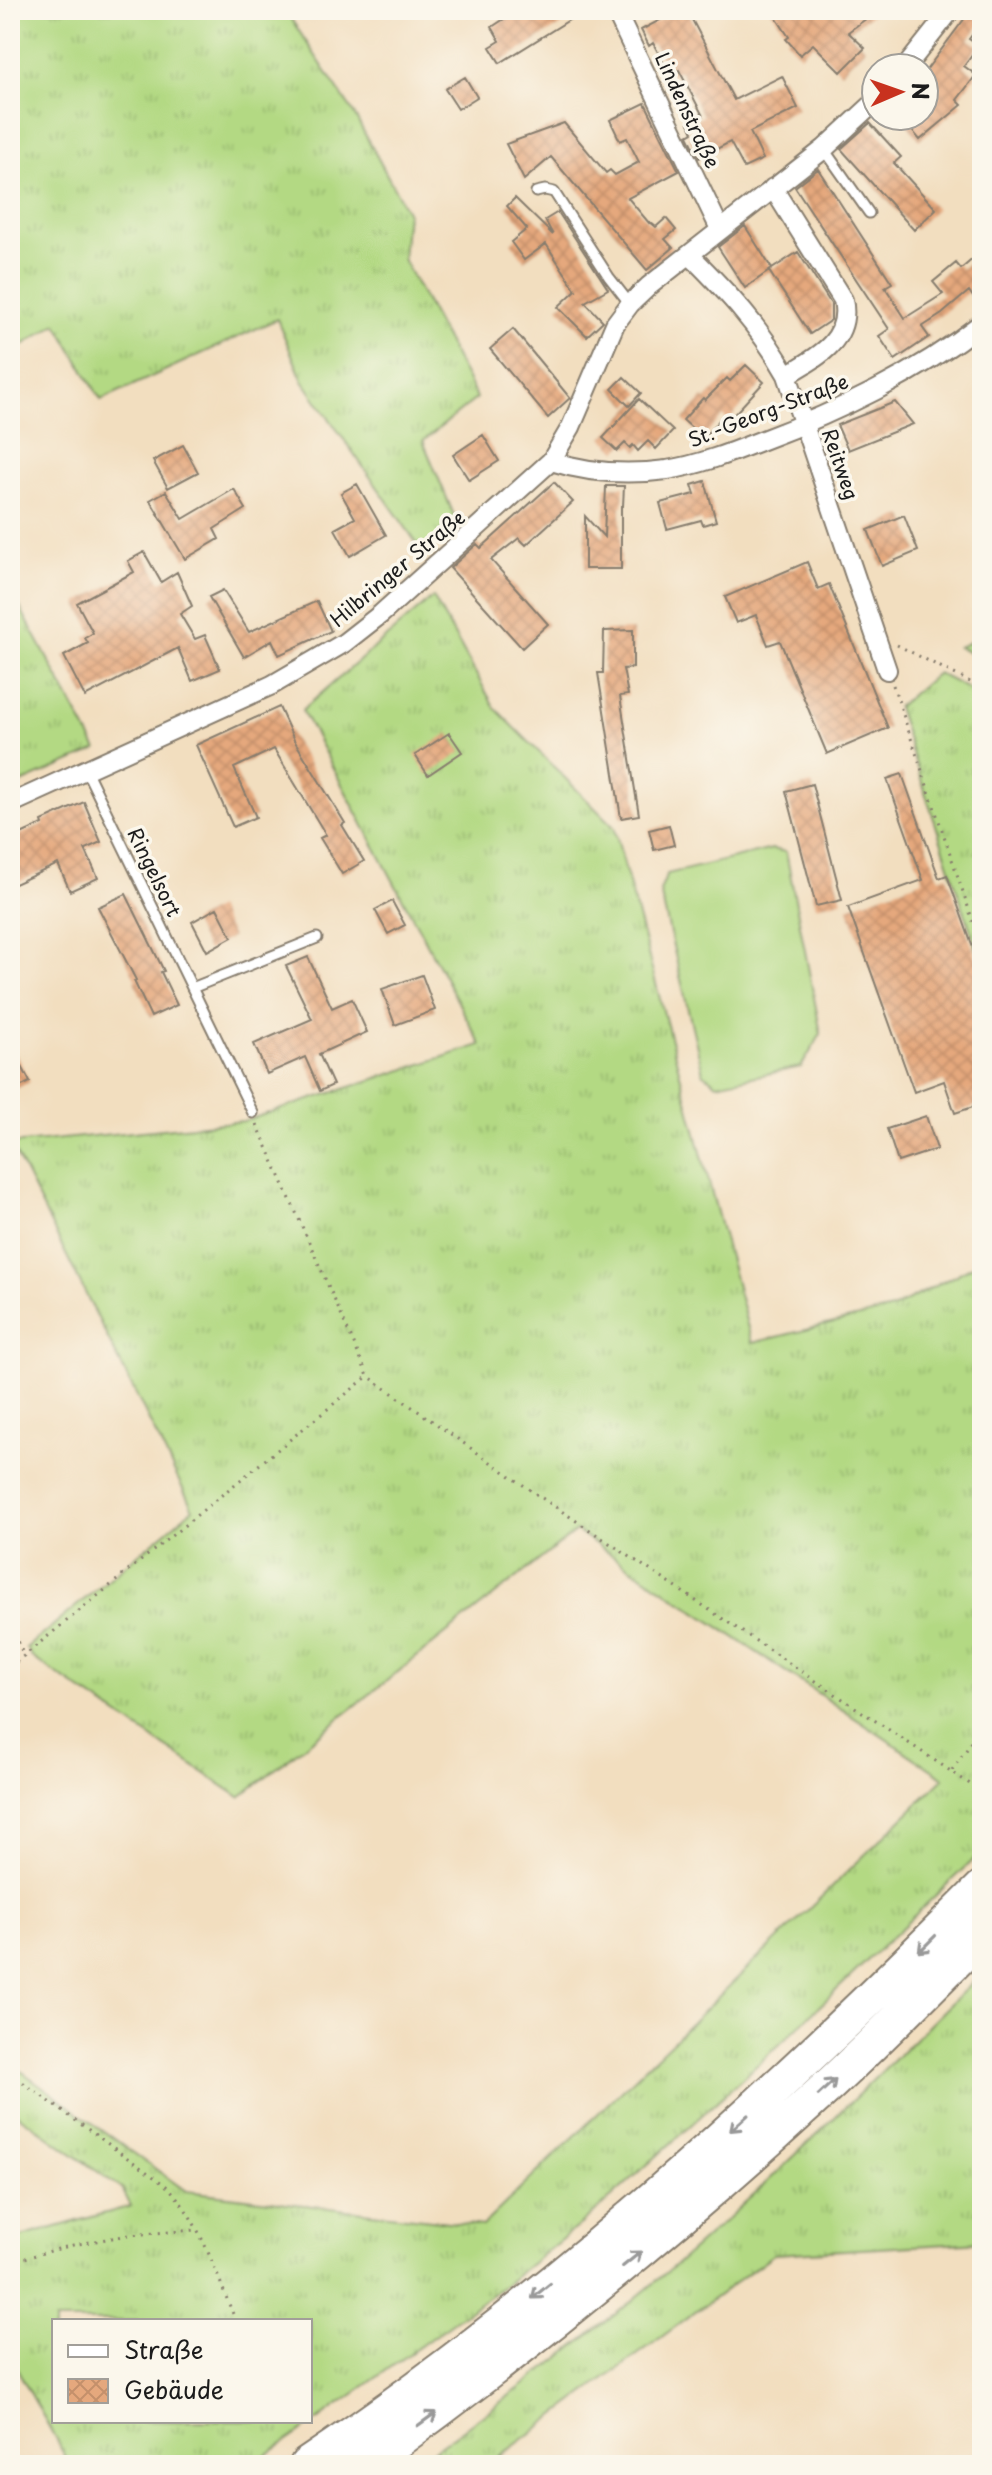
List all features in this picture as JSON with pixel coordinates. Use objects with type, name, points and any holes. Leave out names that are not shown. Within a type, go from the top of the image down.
[{"type":"highway","points":[[307,2465],[425,2381],[626,2221],[806,2062],[982,1888]]},
{"type":"highway","points":[[364,2465],[445,2407],[647,2246],[828,2086],[982,1935]]},
{"type":"street","name":"Lindenstraße","points":[[615,10],[720,229]]},
{"type":"street","points":[[918,52],[951,10]]},
{"type":"street","name":"Hilbringer Straße","points":[[10,804],[272,685],[344,643],[381,614],[551,461],[571,427],[615,324],[630,304],[720,229],[824,149],[860,116]]},
{"type":"street","points":[[773,188],[843,300],[846,314],[843,328],[833,343],[816,358],[787,375]]},
{"type":"street","name":"Reitweg","points":[[690,255],[749,317],[770,344],[787,375],[887,670]]},
{"type":"street","name":"St.-Georg-Straße","points":[[551,461],[594,471],[666,470],[734,451],[876,392],[982,323]]},
{"type":"lane","points":[[824,149],[869,213]]},
{"type":"lane","points":[[536,192],[554,192],[630,304]]},
{"type":"lane","name":"Ringelsort","points":[[86,770],[253,1113]]},
{"type":"lane","points":[[192,988],[317,938]]},
{"type":"path","points":[[878,642],[899,646],[982,688]]},
{"type":"path","points":[[887,670],[982,948]]},
{"type":"path","points":[[253,1113],[368,1376],[574,1520],[982,1792]]},
{"type":"path","points":[[10,1667],[368,1376]]},
{"type":"path","points":[[10,1619],[24,1657]]},
{"type":"path","points":[[952,1770],[969,1746],[982,1715]]},
{"type":"path","points":[[10,2073],[169,2188],[180,2200],[212,2261],[235,2319]]},
{"type":"path","points":[[10,2262],[73,2245],[129,2235],[196,2230]]},
{"type":"green space","points":[[10,10],[285,10],[353,112],[407,212],[403,259],[477,398],[423,441],[458,525],[425,555],[303,381],[277,319],[101,400],[57,324],[10,353]]},
{"type":"green space","points":[[10,589],[97,750],[10,788]]},
{"type":"green space","points":[[433,597],[495,708],[614,827],[752,1343],[892,1309],[982,1261],[982,1851],[779,2045],[592,2215],[502,2287],[308,2427],[251,2465],[70,2465],[10,2356],[10,2240],[131,2206],[122,2189],[10,2109],[10,2063],[186,2191],[482,2226],[944,1778],[576,1531],[240,1797],[33,1658],[26,1648],[193,1509],[11,1144],[244,1121],[481,1045],[302,710]]},
{"type":"green space","points":[[982,637],[982,660],[958,647]]},
{"type":"green space","points":[[937,673],[982,696],[982,965],[897,707]]},
{"type":"green space","points":[[772,849],[786,852],[821,1034],[801,1067],[717,1084],[703,1073],[660,891],[667,874]]},
{"type":"green space","points":[[982,1973],[982,2242],[774,2254],[488,2465],[413,2465],[546,2368],[674,2266],[792,2159]]},
{"type":"building","points":[[506,10],[585,10],[500,63],[490,47],[500,41],[492,27],[510,15]]},
{"type":"building","points":[[664,10],[687,10],[734,100],[782,76],[798,108],[750,132],[763,159],[744,168],[730,142],[699,158],[688,135],[693,132],[689,123],[703,116],[679,70],[670,75],[653,43],[649,46],[641,30],[668,16]]},
{"type":"building","points":[[771,10],[878,10],[848,32],[865,48],[841,72],[813,44],[800,55],[786,39],[789,37]]},
{"type":"building","points":[[971,10],[982,15],[982,22],[969,39],[979,46],[964,66],[976,75],[957,100],[962,105],[940,123],[940,52]]},
{"type":"building","points":[[465,77],[477,97],[458,109],[445,89]]},
{"type":"building","points":[[645,103],[679,171],[628,198],[649,223],[656,227],[666,218],[676,230],[665,239],[673,248],[647,270],[551,157],[524,180],[506,144],[564,123],[606,173],[610,170],[615,175],[639,162],[627,138],[620,141],[610,120]]},
{"type":"building","points":[[860,132],[878,132],[901,157],[894,163],[936,209],[914,230],[841,149]]},
{"type":"building","points":[[913,132],[930,132],[920,140]]},
{"type":"building","points":[[818,169],[892,283],[885,287],[905,318],[943,294],[933,282],[956,263],[961,269],[982,251],[982,310],[969,291],[922,327],[929,337],[895,360],[879,336],[889,329],[795,187]]},
{"type":"building","points":[[515,198],[553,235],[545,220],[558,212],[608,289],[585,302],[603,321],[587,336],[558,307],[576,290],[546,244],[524,260],[511,242],[527,229],[507,206]]},
{"type":"building","points":[[745,226],[772,269],[745,288],[718,247]]},
{"type":"building","points":[[798,252],[831,304],[831,320],[810,334],[769,271]]},
{"type":"building","points":[[513,329],[570,398],[548,418],[490,349]]},
{"type":"building","points":[[746,365],[764,382],[728,421],[723,416],[703,438],[683,420],[703,398],[705,400],[727,378],[730,381]]},
{"type":"building","points":[[624,377],[641,393],[629,406],[612,389]]},
{"type":"building","points":[[639,399],[673,431],[656,449],[648,441],[638,451],[633,445],[630,448],[625,443],[617,451],[603,438]]},
{"type":"building","points":[[895,402],[913,424],[848,450],[837,425]]},
{"type":"building","points":[[483,435],[499,461],[469,480],[453,455]]},
{"type":"building","points":[[183,445],[198,472],[168,488],[153,461]]},
{"type":"building","points":[[705,481],[716,521],[703,525],[701,520],[667,529],[660,503],[695,494],[692,485]]},
{"type":"building","points":[[554,482],[573,502],[526,545],[519,538],[491,560],[548,624],[522,648],[450,568],[477,544],[481,548]]},
{"type":"building","points":[[357,484],[386,535],[350,556],[335,529],[355,518],[341,493]]},
{"type":"building","points":[[606,486],[624,486],[621,569],[585,569],[585,516],[604,537]]},
{"type":"building","points":[[234,489],[246,509],[214,529],[219,539],[185,559],[150,500],[166,491],[183,519]]},
{"type":"building","points":[[904,515],[918,551],[882,566],[868,530]]},
{"type":"building","points":[[144,552],[161,582],[177,572],[192,606],[180,614],[195,639],[205,635],[220,669],[192,681],[178,648],[85,697],[64,656],[88,643],[85,638],[93,633],[77,603],[134,572],[128,561]]},
{"type":"building","points":[[807,562],[818,589],[829,584],[888,728],[827,754],[780,641],[768,645],[756,615],[736,623],[725,597]]},
{"type":"building","points":[[223,590],[249,632],[317,601],[331,631],[279,655],[272,640],[244,657],[209,597]]},
{"type":"building","points":[[633,630],[633,668],[623,669],[628,695],[620,696],[639,815],[621,818],[598,673],[603,673],[604,631]]},
{"type":"building","points":[[279,707],[294,740],[345,823],[342,825],[364,861],[342,874],[320,838],[326,835],[274,749],[234,768],[256,817],[233,827],[196,745]]},
{"type":"building","points":[[449,733],[462,752],[428,775],[415,755]]},
{"type":"building","points":[[902,774],[939,878],[947,875],[982,973],[982,1104],[955,1113],[944,1081],[914,1092],[848,907],[923,880],[887,779]]},
{"type":"building","points":[[812,784],[842,900],[816,906],[786,791]]},
{"type":"building","points":[[84,802],[101,842],[85,849],[98,878],[70,891],[58,864],[10,886],[10,839]]},
{"type":"building","points":[[669,825],[674,845],[654,850],[649,830]]},
{"type":"building","points":[[126,894],[177,1005],[151,1017],[136,980],[98,907]]},
{"type":"building","points":[[392,901],[405,925],[388,934],[375,910]]},
{"type":"building","points":[[217,908],[232,937],[207,951],[192,922]]},
{"type":"building","points":[[308,957],[332,1008],[352,999],[367,1032],[319,1054],[333,1085],[320,1091],[305,1057],[267,1074],[254,1044],[312,1019],[286,966]]},
{"type":"building","points":[[422,975],[435,1010],[395,1025],[382,989]]},
{"type":"building","points":[[10,1043],[30,1082],[10,1092]]},
{"type":"building","points":[[926,1116],[937,1149],[898,1162],[887,1129]]}]
